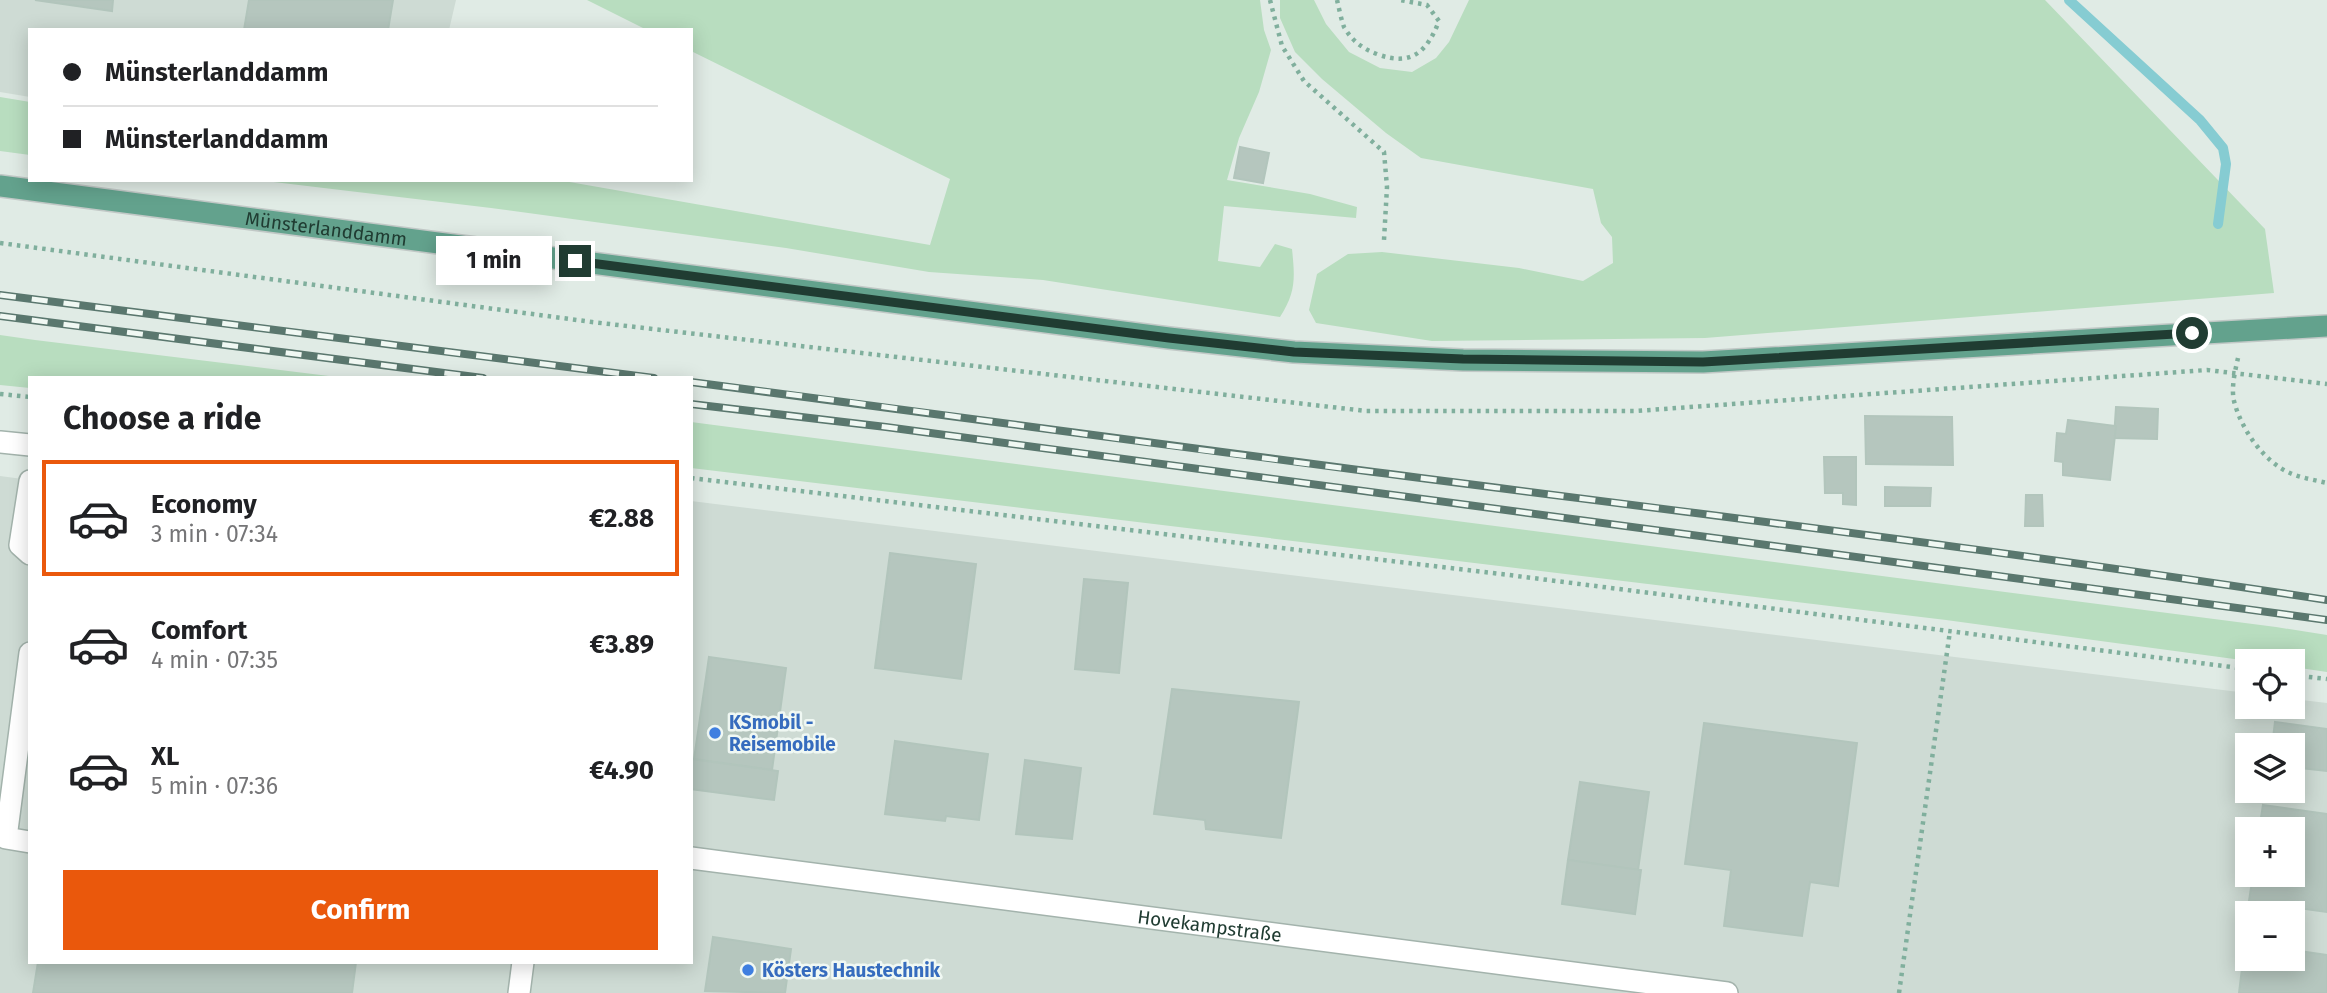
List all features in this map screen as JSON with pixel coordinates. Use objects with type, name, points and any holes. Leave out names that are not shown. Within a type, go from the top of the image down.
[{"type":"main road","name":"Münsterlanddamm","points":[[0,186],[1144,335],[1294,352],[1463,359],[1703,362],[2327,326]]},
{"type":"street","points":[[0,442],[28,445]]},
{"type":"street","points":[[28,494],[20,545],[28,552]]},
{"type":"street","points":[[28,668],[6,838],[28,842]]},
{"type":"street","name":"Hovekampstraße","points":[[693,858],[1727,993]]},
{"type":"street","points":[[519,993],[523,964]]},
{"type":"path","points":[[1270,0],[1282,46],[1304,81],[1384,152],[1387,187],[1384,240]]},
{"type":"path","points":[[1337,0],[1344,26],[1361,48],[1391,60],[1412,58],[1431,41],[1439,21],[1427,5],[1400,0]]},
{"type":"path","points":[[2246,330],[2234,373],[2234,401],[2251,440],[2267,458],[2289,473],[2327,483]]},
{"type":"path","points":[[0,394],[28,397]]},
{"type":"path","points":[[693,478],[1496,573],[2235,667]]},
{"type":"path","points":[[1899,993],[1950,631]]},
{"type":"path","points":[[2305,676],[2327,679]]},
{"type":"shaded area","points":[[0,0],[456,0],[449,28],[28,28],[28,97],[0,92]]},
{"type":"shaded area","points":[[0,476],[28,480],[28,964],[693,964],[693,501],[2235,692],[2235,719],[2305,719],[2305,700],[2327,703],[2327,993],[0,993]]},
{"type":"green space","points":[[587,0],[1260,0],[1264,30],[1271,50],[1227,180],[1310,194],[1357,207],[1356,218],[1224,206],[1218,261],[1260,267],[1275,244],[1292,249],[1293,284],[1289,300],[1280,317],[1043,280],[929,272],[786,248],[274,182],[569,182],[930,245],[950,179],[693,52],[693,28],[643,28]]},
{"type":"green space","points":[[1280,0],[1314,0],[1326,24],[1349,52],[1380,68],[1412,72],[1436,58],[1449,42],[1469,0],[2045,0],[2265,229],[2274,293],[1705,338],[1432,341],[1316,323],[1309,310],[1317,274],[1348,254],[1382,252],[1519,268],[1583,281],[1613,263],[1612,237],[1601,223],[1593,189],[1421,158],[1386,133],[1322,79],[1295,52],[1280,18]]},
{"type":"green space","points":[[0,97],[28,102],[28,155],[0,151]]},
{"type":"green space","points":[[0,335],[329,376],[28,376],[28,388],[0,385]]},
{"type":"green space","points":[[693,422],[2327,635],[2327,672],[2305,669],[2305,649],[2235,649],[2235,659],[1946,620],[693,468]]},
{"type":"building","points":[[35,0],[113,0],[112,11]]},
{"type":"building","points":[[249,0],[393,0],[388,28],[244,28]]},
{"type":"building","points":[[1240,147],[1269,153],[1263,183],[1234,178]]},
{"type":"building","points":[[2116,407],[2158,409],[2157,439],[2114,438]]},
{"type":"building","points":[[1865,416],[1952,417],[1953,465],[1866,464]]},
{"type":"building","points":[[2068,420],[2116,426],[2110,480],[2063,475],[2063,462],[2055,461],[2057,433],[2066,434]]},
{"type":"building","points":[[1824,457],[1856,457],[1856,505],[1843,504],[1843,493],[1825,493]]},
{"type":"building","points":[[1885,487],[1931,488],[1930,506],[1885,506]]},
{"type":"building","points":[[2026,495],[2042,495],[2043,526],[2025,526]]},
{"type":"building","points":[[890,553],[976,564],[961,679],[875,668]]},
{"type":"building","points":[[1084,579],[1128,583],[1119,673],[1075,669]]},
{"type":"building","points":[[709,657],[786,668],[772,770],[694,759]]},
{"type":"building","points":[[1172,689],[1299,702],[1281,838],[1206,829],[1205,820],[1154,814]]},
{"type":"building","points":[[2275,722],[2327,729],[2327,771],[2305,768],[2305,733],[2274,733]]},
{"type":"building","points":[[1704,723],[1857,743],[1838,886],[1810,882],[1802,936],[1724,926],[1731,870],[1685,864]]},
{"type":"building","points":[[895,741],[988,754],[979,820],[946,816],[945,821],[885,814]]},
{"type":"building","points":[[693,759],[778,771],[774,800],[693,789]]},
{"type":"building","points":[[1025,760],[1081,768],[1072,839],[1016,834]]},
{"type":"building","points":[[1580,782],[1649,792],[1638,870],[1568,860]]},
{"type":"building","points":[[2263,805],[2327,814],[2327,912],[2305,909],[2305,901],[2249,901],[2251,887],[2305,887],[2305,817],[2261,817]]},
{"type":"building","points":[[1568,860],[1641,870],[1635,914],[1562,904]]},
{"type":"building","name":"Kösters Haustechnik","points":[[713,937],[791,949],[785,993],[705,991]]},
{"type":"building","points":[[2305,952],[2327,955],[2327,993],[2239,993],[2242,971],[2305,971]]},
{"type":"building","points":[[38,964],[356,964],[352,993],[33,993]]},
{"type":"waterway","points":[[2069,0],[2200,120],[2223,148],[2226,164],[2218,224]]},
{"type":"railway","points":[[0,295],[638,376]]},
{"type":"railway","points":[[0,316],[467,376]]},
{"type":"railway","points":[[693,382],[1970,549],[2327,600]]},
{"type":"railway","points":[[693,404],[886,427],[2327,620]]},
{"type":"place","name":"KSmobil - Reisemobile","points":[[715,733]]},
{"type":"place","name":"Kösters Haustechnik","points":[[748,970]]},
{"type":"route","points":[[575,261],[1294,352],[1463,359],[1703,362],[2192,333]]}]
